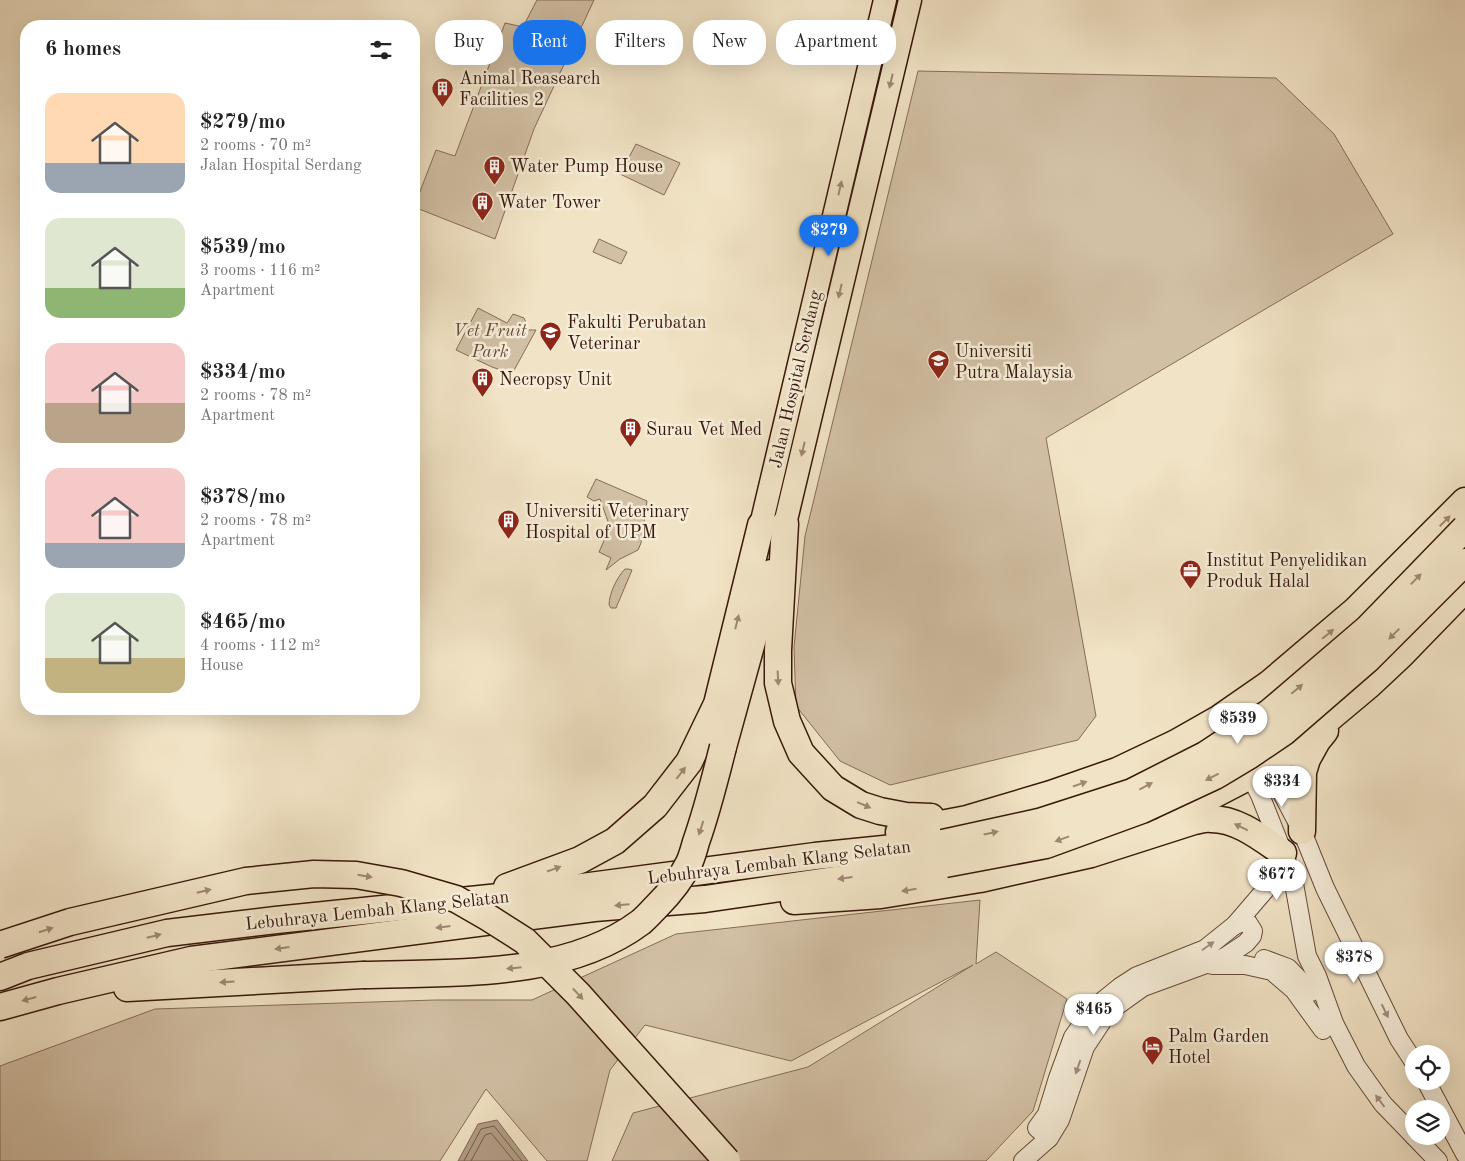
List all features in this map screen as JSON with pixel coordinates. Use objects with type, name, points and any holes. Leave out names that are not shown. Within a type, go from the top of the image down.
[{"type":"highway","points":[[815,856],[857,840],[967,819],[1051,794],[1117,771],[1176,743],[1228,713],[1270,684],[1356,610],[1465,501]]},
{"type":"highway","points":[[58,991],[491,970],[528,966],[590,950],[614,939],[642,921],[671,892],[689,863],[703,825],[723,747],[773,525]]},
{"type":"highway","points":[[773,525],[778,683],[786,720],[801,753],[833,788],[861,805],[906,816],[967,819]]},
{"type":"highway","points":[[476,899],[580,860],[616,841],[655,806],[689,762],[717,704],[773,525]]},
{"type":"highway","name":"Lebuhraya Lembah Klang Selatan","points":[[0,1007],[58,991],[191,960],[594,908],[706,899],[828,880],[944,853],[1132,792],[1205,755],[1270,712],[1367,629],[1465,528]]},
{"type":"highway","name":"Lebuhraya Lembah Klang Selatan","points":[[0,977],[28,966],[167,933],[537,893],[815,856],[944,853],[1046,845],[1142,810],[1215,776],[1250,755],[1284,732],[1367,660],[1465,562]]},
{"type":"highway","points":[[1091,854],[1190,808],[1259,771],[1295,747],[1369,685],[1465,589]]},
{"type":"highway","points":[[1302,831],[1303,772],[1317,741],[1340,710]]},
{"type":"highway","points":[[706,899],[768,903],[881,895],[980,879],[1091,854],[1194,820],[1210,819],[1231,822],[1248,830],[1283,853]]},
{"type":"highway","points":[[0,946],[70,922],[246,881],[314,874],[356,875],[400,883],[456,899],[525,941],[578,994],[728,1161]]},
{"type":"main road","name":"Jalan Hospital Serdang","points":[[773,525],[910,0]]},
{"type":"main road","name":"Jalan Hospital Serdang","points":[[773,525],[881,5]]},
{"type":"street","points":[[1228,713],[1259,771],[1302,831],[1325,888],[1405,1048]]},
{"type":"street","points":[[1259,771],[1283,853],[1293,878],[1307,956],[1317,976],[1328,1026]]},
{"type":"street","points":[[1023,1161],[1043,1133],[1060,1120],[1085,1047],[1108,1012],[1140,982],[1206,949],[1235,925],[1265,890],[1283,853]]},
{"type":"street","points":[[1140,982],[1204,965],[1225,957],[1246,943],[1252,936],[1253,931],[1248,923],[1243,922],[1235,925]]},
{"type":"street","points":[[1225,957],[1265,959],[1288,968],[1308,989],[1328,1026],[1382,1104],[1405,1127]]},
{"type":"street","points":[[1204,965],[1245,965],[1272,971],[1294,990],[1328,1026]]},
{"type":"street","points":[[1431,1090],[1465,1154]]},
{"type":"street","points":[[1423,1145],[1438,1161]]},
{"type":"green space","points":[[537,0],[594,0],[585,20],[527,20]]},
{"type":"green space","points":[[505,23],[513,25],[513,65],[564,65],[534,129],[495,239],[420,209],[420,191],[436,150],[455,156],[489,65],[503,65],[503,28]]},
{"type":"green space","points":[[918,71],[1276,78],[1334,134],[1393,234],[1046,438],[1096,716],[1078,740],[890,785],[840,761],[796,706],[794,647],[805,536]]},
{"type":"green space","points":[[636,144],[680,163],[664,195],[620,174]]},
{"type":"green space","points":[[599,239],[627,252],[621,264],[593,252]]},
{"type":"green space","name":"Vet Fruit Park","points":[[478,308],[507,323],[513,314],[524,318],[529,330],[536,330],[512,374],[456,350]]},
{"type":"green space","points":[[596,479],[647,501],[641,543],[638,550],[620,559],[606,570],[611,558],[599,552],[610,527],[600,499],[594,501],[587,497]]},
{"type":"green space","points":[[625,569],[632,570],[616,608],[611,608],[609,601],[612,591],[619,576]]},
{"type":"green space","points":[[980,900],[976,964],[996,952],[1067,999],[1033,1111],[986,1161],[612,1161],[633,1113],[808,1067],[973,965],[791,1061],[645,1025],[610,1070],[587,1161],[547,1161],[486,1089],[440,1161],[0,1161],[0,1066],[155,1009],[435,1000],[532,1000],[676,934]]},
{"type":"water","points":[[497,1120],[528,1161],[458,1161],[478,1124]]},
{"type":"place","name":"Animal Reasearch Facilities 2","points":[[443,107]]},
{"type":"place","name":"Water Pump House","points":[[494,185]]},
{"type":"place","name":"Water Tower","points":[[482,221]]},
{"type":"place","name":"Fakulti Perubatan Veterinar","points":[[551,351]]},
{"type":"place","name":"Universiti Putra Malaysia","points":[[939,380]]},
{"type":"place","name":"Necropsy Unit","points":[[483,398]]},
{"type":"place","name":"Surau Vet Med","points":[[630,448]]},
{"type":"place","name":"Universiti Veterinary Hospital of UPM","points":[[509,540]]},
{"type":"place","name":"Institut Penyelidikan Produk Halal","points":[[1190,589]]},
{"type":"place","name":"Palm Garden Hotel","points":[[1152,1065]]}]
